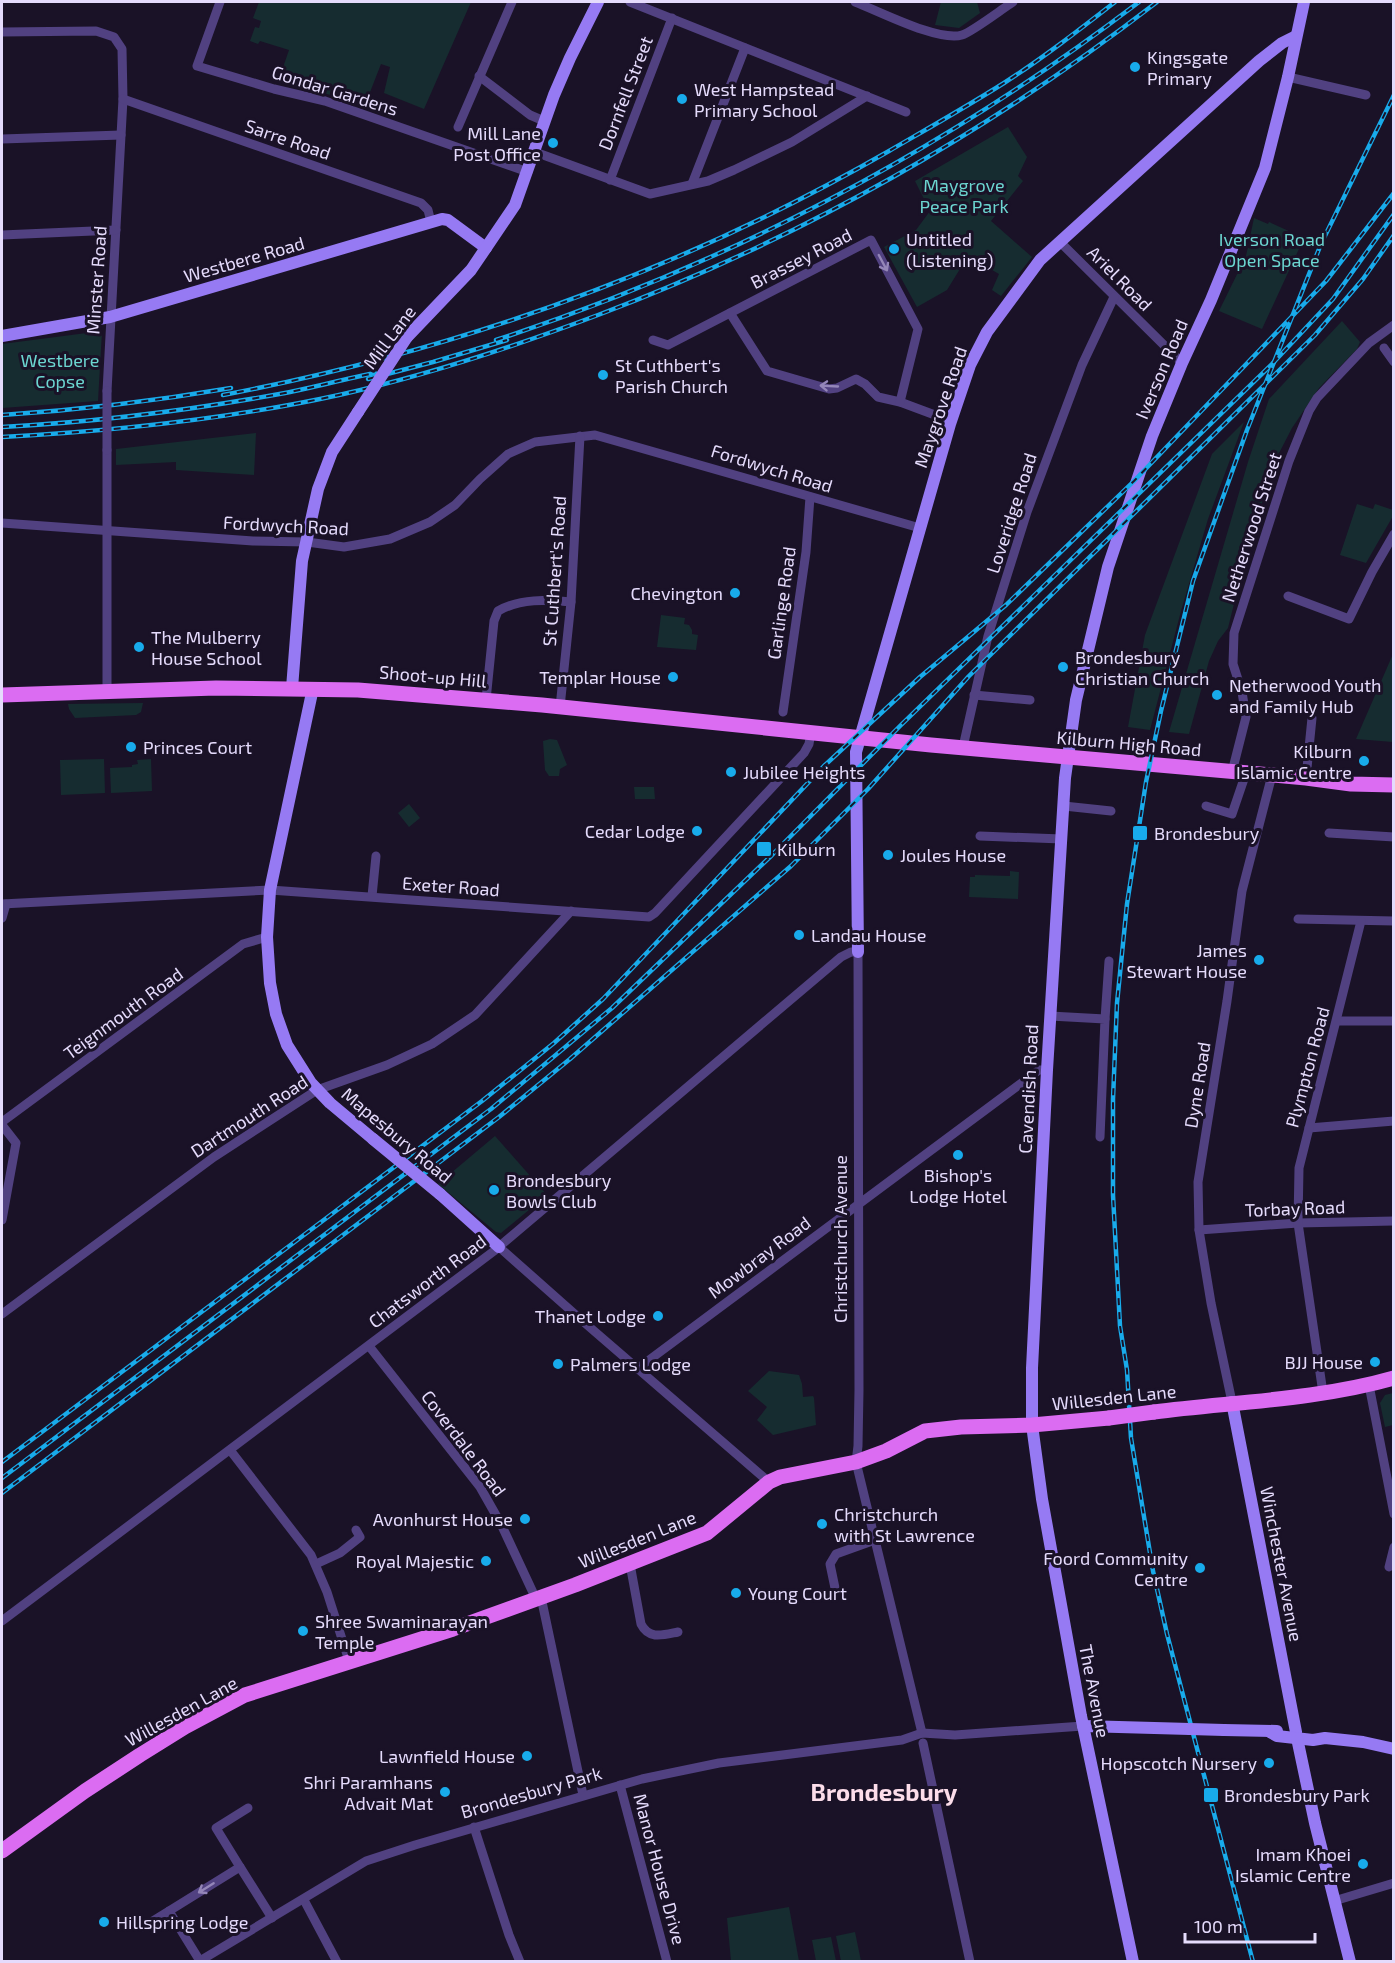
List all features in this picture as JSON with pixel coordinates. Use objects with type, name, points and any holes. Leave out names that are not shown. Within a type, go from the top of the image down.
[{"type":"main road","name":"Shoot-up Hill","points":[[2,695],[313,688],[486,700],[860,736]]},
{"type":"main road","name":"Kilburn High Road","points":[[860,736],[1351,784],[1394,785]]},
{"type":"main road","name":"Willesden Lane","points":[[2,1851],[85,1791],[140,1755],[244,1695],[398,1647],[538,1598],[707,1533],[769,1482],[787,1475],[856,1462],[886,1451],[925,1431],[1109,1418],[1323,1393],[1394,1378]]},
{"type":"street","name":"Gondar Gardens","points":[[220,2],[197,66],[274,89],[325,101],[528,172]]},
{"type":"street","points":[[458,127],[512,2]]},
{"type":"street","name":"Mill Lane","points":[[292,688],[302,561],[318,489],[332,452],[406,337],[452,292],[515,205],[544,121],[570,58],[598,2]]},
{"type":"street","points":[[630,2],[906,112]]},
{"type":"street","points":[[855,2],[923,30],[949,36],[962,35],[1013,2]]},
{"type":"street","name":"Iverson Road","points":[[1068,757],[1077,696],[1108,567],[1152,436],[1265,168],[1304,2]]},
{"type":"street","name":"Dornfell Street","points":[[610,180],[672,18]]},
{"type":"street","name":"Minster Road","points":[[2,32],[96,31],[114,37],[122,49],[123,99],[107,391],[105,531],[107,692]]},
{"type":"street","name":"Maygrove Road","points":[[860,736],[951,421],[970,365],[987,332],[1041,260],[1259,61],[1282,43],[1296,36]]},
{"type":"street","points":[[692,184],[745,48]]},
{"type":"street","points":[[479,76],[530,115],[544,121]]},
{"type":"street","points":[[1288,77],[1366,96]]},
{"type":"street","points":[[535,152],[650,194],[708,181],[734,170],[792,142],[867,96]]},
{"type":"street","name":"Sarre Road","points":[[123,99],[421,203],[428,210],[431,222]]},
{"type":"street","points":[[2,139],[121,135]]},
{"type":"street","name":"Westbere Road","points":[[2,336],[110,317],[442,219],[448,220],[486,248]]},
{"type":"street","points":[[2,235],[116,230]]},
{"type":"street","name":"Brassey Road","points":[[652,340],[668,345],[871,240],[918,329],[900,402]]},
{"type":"street","name":"Ariel Road","points":[[1060,242],[1182,363]]},
{"type":"street","name":"Loveridge Road","points":[[963,747],[988,636],[1027,512],[1082,365],[1114,297]]},
{"type":"street","points":[[730,313],[767,371],[829,388],[837,388],[856,379],[865,384],[878,397],[900,402],[951,421]]},
{"type":"street","name":"Netherwood Street","points":[[1206,806],[1232,814],[1246,717],[1242,692],[1233,664],[1234,633],[1289,461],[1309,411],[1317,398],[1369,343],[1394,325]]},
{"type":"street","points":[[1384,348],[1394,362]]},
{"type":"street","name":"Fordwych Road","points":[[2,523],[307,542],[344,547],[390,539],[430,522],[455,505],[508,454],[535,442],[595,435],[920,528]]},
{"type":"street","name":"St Cuthbert's Road","points":[[560,707],[571,602],[580,436]]},
{"type":"street","name":"Garlinge Road","points":[[783,712],[806,552],[810,497]]},
{"type":"street","points":[[1288,596],[1349,619],[1394,534]]},
{"type":"street","points":[[486,700],[494,621],[498,612],[508,606],[530,601],[571,602]]},
{"type":"street","name":"Mapesbury Road","points":[[313,688],[270,890],[267,937],[270,983],[276,1014],[287,1045],[317,1090],[440,1194],[637,1369],[769,1482]]},
{"type":"street","points":[[974,695],[1030,700]]},
{"type":"street","points":[[1306,778],[1312,718]]},
{"type":"street","name":"Exeter Road","points":[[4,904],[270,890],[649,917],[804,753],[811,732]]},
{"type":"street","name":"Christchurch Avenue","points":[[860,736],[856,752],[859,1390],[856,1462],[922,1738],[970,1962]]},
{"type":"street","name":"Cavendish Road","points":[[1032,1425],[1032,1368],[1047,1070],[1068,757]]},
{"type":"street","name":"Dyne Road","points":[[1232,1402],[1199,1230],[1198,1182],[1242,891],[1272,775]]},
{"type":"street","points":[[1064,806],[1111,811]]},
{"type":"street","points":[[1329,833],[1394,837]]},
{"type":"street","points":[[980,836],[1062,839]]},
{"type":"street","points":[[372,896],[376,856]]},
{"type":"street","points":[[2,918],[4,904]]},
{"type":"street","name":"Dartmouth Road","points":[[2,1311],[214,1157],[317,1090],[387,1065],[432,1044],[475,1015],[571,911]]},
{"type":"street","points":[[1298,919],[1394,921]]},
{"type":"street","name":"Plympton Road","points":[[1323,1393],[1298,1223],[1299,1168],[1361,921]]},
{"type":"street","name":"Teignmouth Road","points":[[2,1124],[243,944],[267,937]]},
{"type":"street","name":"Chatsworth Road","points":[[2,1621],[499,1247],[841,957],[858,951]]},
{"type":"street","points":[[1100,1137],[1109,961]]},
{"type":"street","points":[[1050,1016],[1105,1019]]},
{"type":"street","points":[[1336,1021],[1394,1021]]},
{"type":"street","name":"Mowbray Road","points":[[637,1369],[1039,1070],[1047,1070]]},
{"type":"street","points":[[1309,1128],[1394,1121]]},
{"type":"street","points":[[2,1124],[16,1143],[2,1220]]},
{"type":"street","name":"Torbay Road","points":[[1199,1230],[1298,1223],[1394,1221]]},
{"type":"street","name":"Coverdale Road","points":[[369,1346],[480,1487],[538,1598],[583,1795]]},
{"type":"street","points":[[1369,1385],[1394,1514]]},
{"type":"street","name":"Winchester Avenue","points":[[1232,1402],[1296,1735],[1350,1962]]},
{"type":"street","name":"The Avenue","points":[[1032,1425],[1041,1499],[1083,1726],[1133,1962]]},
{"type":"street","points":[[230,1450],[316,1564],[332,1605],[349,1661]]},
{"type":"street","points":[[316,1564],[352,1545],[360,1538],[356,1530]]},
{"type":"street","points":[[835,1588],[830,1564],[836,1554],[875,1540]]},
{"type":"street","points":[[1389,1567],[1394,1547]]},
{"type":"street","points":[[630,1564],[641,1624],[645,1631],[650,1635],[678,1632]]},
{"type":"street","name":"Brondesbury Park","points":[[199,1961],[366,1861],[583,1795],[719,1763],[902,1740],[1083,1726],[1270,1732],[1277,1736],[1296,1735],[1316,1740],[1325,1738],[1363,1742],[1394,1749]]},
{"type":"street","name":"Manor House Drive","points":[[620,1785],[667,1962]]},
{"type":"street","points":[[248,1808],[216,1828],[272,1918]]},
{"type":"street","points":[[474,1827],[520,1962]]},
{"type":"street","points":[[143,1927],[240,1867]]},
{"type":"street","points":[[1334,1901],[1393,1885]]},
{"type":"street","points":[[304,1900],[337,1962]]},
{"type":"street","points":[[169,1911],[199,1961]]},
{"type":"green space","points":[[259,2],[471,2],[424,109],[384,93],[390,67],[381,64],[365,105],[278,82],[289,50],[260,41],[258,44],[250,41],[255,27],[259,28],[261,21],[253,18]]},
{"type":"green space","points":[[941,2],[977,2],[980,13],[959,28],[935,25]]},
{"type":"green space","name":"Maygrove Peace Park","points":[[1008,127],[1027,157],[1018,176],[1023,181],[991,221],[1032,257],[1001,296],[992,290],[999,274],[968,256],[947,290],[917,307],[884,247],[916,230],[930,211],[915,181]]},
{"type":"green space","name":"Iverson Road Open Space","points":[[1254,218],[1268,224],[1269,222],[1304,238],[1262,329],[1219,311],[1246,256]]},
{"type":"green space","points":[[1342,321],[1360,342],[1357,349],[1319,388],[1292,428],[1277,457],[1249,543],[1228,628],[1218,641],[1209,661],[1189,734],[1169,732],[1248,462],[1269,399]]},
{"type":"green space","name":"Westbere Copse","points":[[102,331],[98,401],[2,408],[2,344]]},
{"type":"green space","points":[[1244,422],[1208,519],[1150,730],[1128,727],[1145,635],[1212,454]]},
{"type":"green space","points":[[256,433],[254,475],[176,470],[176,462],[116,465],[116,449]]},
{"type":"green space","points":[[1357,504],[1373,509],[1375,504],[1393,510],[1393,516],[1366,563],[1340,555]]},
{"type":"green space","points":[[661,615],[685,618],[684,624],[689,625],[692,634],[698,635],[696,650],[657,647]]},
{"type":"green space","points":[[1393,654],[1393,742],[1356,739]]},
{"type":"green space","points":[[143,703],[141,712],[136,715],[75,718],[68,704]]},
{"type":"green space","points":[[557,740],[567,765],[560,769],[559,776],[549,776],[545,770],[543,741]]},
{"type":"green space","points":[[104,759],[105,793],[61,795],[60,760]]},
{"type":"green space","points":[[151,759],[152,791],[111,793],[110,768],[132,767],[138,764],[137,760]]},
{"type":"green space","points":[[634,787],[654,787],[655,799],[635,799]]},
{"type":"green space","points":[[409,804],[420,818],[409,827],[398,813]]},
{"type":"green space","points":[[1010,871],[1019,872],[1018,899],[969,897],[970,877],[975,877],[975,875],[1010,876]]},
{"type":"green space","name":"Brondesbury Bowls Club","points":[[495,1136],[547,1195],[501,1233],[496,1232],[438,1184]]},
{"type":"green space","points":[[769,1371],[799,1375],[803,1397],[813,1396],[814,1398],[816,1425],[773,1435],[757,1420],[767,1407],[748,1391]]},
{"type":"green space","points":[[1393,1393],[1393,1425],[1385,1427],[1380,1403],[1385,1395]]},
{"type":"green space","points":[[789,1907],[799,1961],[731,1961],[727,1918]]},
{"type":"green space","points":[[855,1932],[861,1961],[841,1961],[836,1936]]},
{"type":"green space","points":[[831,1937],[836,1961],[816,1961],[812,1940]]},
{"type":"railway","points":[[223,395],[311,377],[483,330],[649,269],[810,194],[889,151],[1033,64],[1115,2]]},
{"type":"railway","points":[[496,340],[668,276],[751,239],[832,198],[989,107],[1065,56],[1139,2]]},
{"type":"railway","points":[[2,437],[172,423],[256,411],[339,395],[470,360],[598,315],[746,252],[889,179],[958,139],[1026,95],[1157,2]]},
{"type":"railway","points":[[1253,1962],[1167,1634],[1153,1571],[1131,1438],[1127,1370],[1120,1326],[1113,1195],[1113,1099],[1117,1003],[1127,904],[1146,782],[1193,581],[1247,430],[1321,244],[1394,95]]},
{"type":"railway","points":[[2,1462],[482,1101],[554,1043],[603,999],[824,766],[920,677],[1006,605],[1134,481],[1326,281],[1394,193]]},
{"type":"railway","points":[[2,1478],[491,1109],[612,1008],[772,855],[900,726],[1272,364],[1333,299],[1394,214]]},
{"type":"railway","points":[[2,1493],[499,1117],[570,1059],[791,866],[868,789],[969,676],[1315,335],[1363,279],[1394,235]]},
{"type":"railway","points":[[368,379],[507,340]]},
{"type":"railway","points":[[2,427],[108,419],[215,405],[285,393],[375,373]]},
{"type":"railway","points":[[2,415],[117,404],[231,388]]},
{"type":"place","name":"Kingsgate Primary","points":[[1135,67]]},
{"type":"place","name":"West Hampstead Primary School","points":[[682,99]]},
{"type":"place","name":"Mill Lane Post Office","points":[[553,143]]},
{"type":"place","name":"Untitled (Listening)","points":[[894,249]]},
{"type":"place","name":"St Cuthbert's Parish Church","points":[[603,375]]},
{"type":"place","name":"Chevington","points":[[735,593]]},
{"type":"place","name":"The Mulberry House School","points":[[139,647]]},
{"type":"place","name":"Brondesbury Christian Church","points":[[1063,667]]},
{"type":"place","name":"Templar House","points":[[673,677]]},
{"type":"place","name":"Netherwood Youth and Family Hub","points":[[1217,695]]},
{"type":"place","name":"Princes Court","points":[[131,747]]},
{"type":"place","name":"Kilburn Islamic Centre","points":[[1364,761]]},
{"type":"place","name":"Jubilee Heights","points":[[731,772]]},
{"type":"place","name":"Cedar Lodge","points":[[697,831]]},
{"type":"place","name":"Brondesbury","points":[[1140,833]]},
{"type":"place","name":"Kilburn","points":[[764,849]]},
{"type":"place","name":"Joules House","points":[[888,855]]},
{"type":"place","name":"Landau House","points":[[799,935]]},
{"type":"place","name":"James Stewart House","points":[[1259,960]]},
{"type":"place","name":"Bishop's Lodge Hotel","points":[[958,1155]]},
{"type":"place","name":"Brondesbury Bowls Club","points":[[494,1190]]},
{"type":"place","name":"Thanet Lodge","points":[[658,1316]]},
{"type":"place","name":"BJJ House","points":[[1375,1362]]},
{"type":"place","name":"Palmers Lodge","points":[[558,1364]]},
{"type":"place","name":"Avonhurst House","points":[[525,1519]]},
{"type":"place","name":"Christchurch with St Lawrence","points":[[822,1524]]},
{"type":"place","name":"Royal Majestic","points":[[486,1561]]},
{"type":"place","name":"Foord Community Centre","points":[[1200,1568]]},
{"type":"place","name":"Young Court","points":[[736,1593]]},
{"type":"place","name":"Shree Swaminarayan Temple","points":[[303,1631]]},
{"type":"place","name":"Lawnfield House","points":[[527,1756]]},
{"type":"place","name":"Hopscotch Nursery","points":[[1269,1763]]},
{"type":"place","name":"Shri Paramhans Advait Mat","points":[[445,1792]]},
{"type":"place","name":"Brondesbury Park","points":[[1211,1795]]},
{"type":"place","name":"Imam Khoei Islamic Centre","points":[[1363,1864]]},
{"type":"place","name":"Hillspring Lodge","points":[[104,1922]]},
{"type":"district","name":"Brondesbury","points":[[884,1791]]}]
